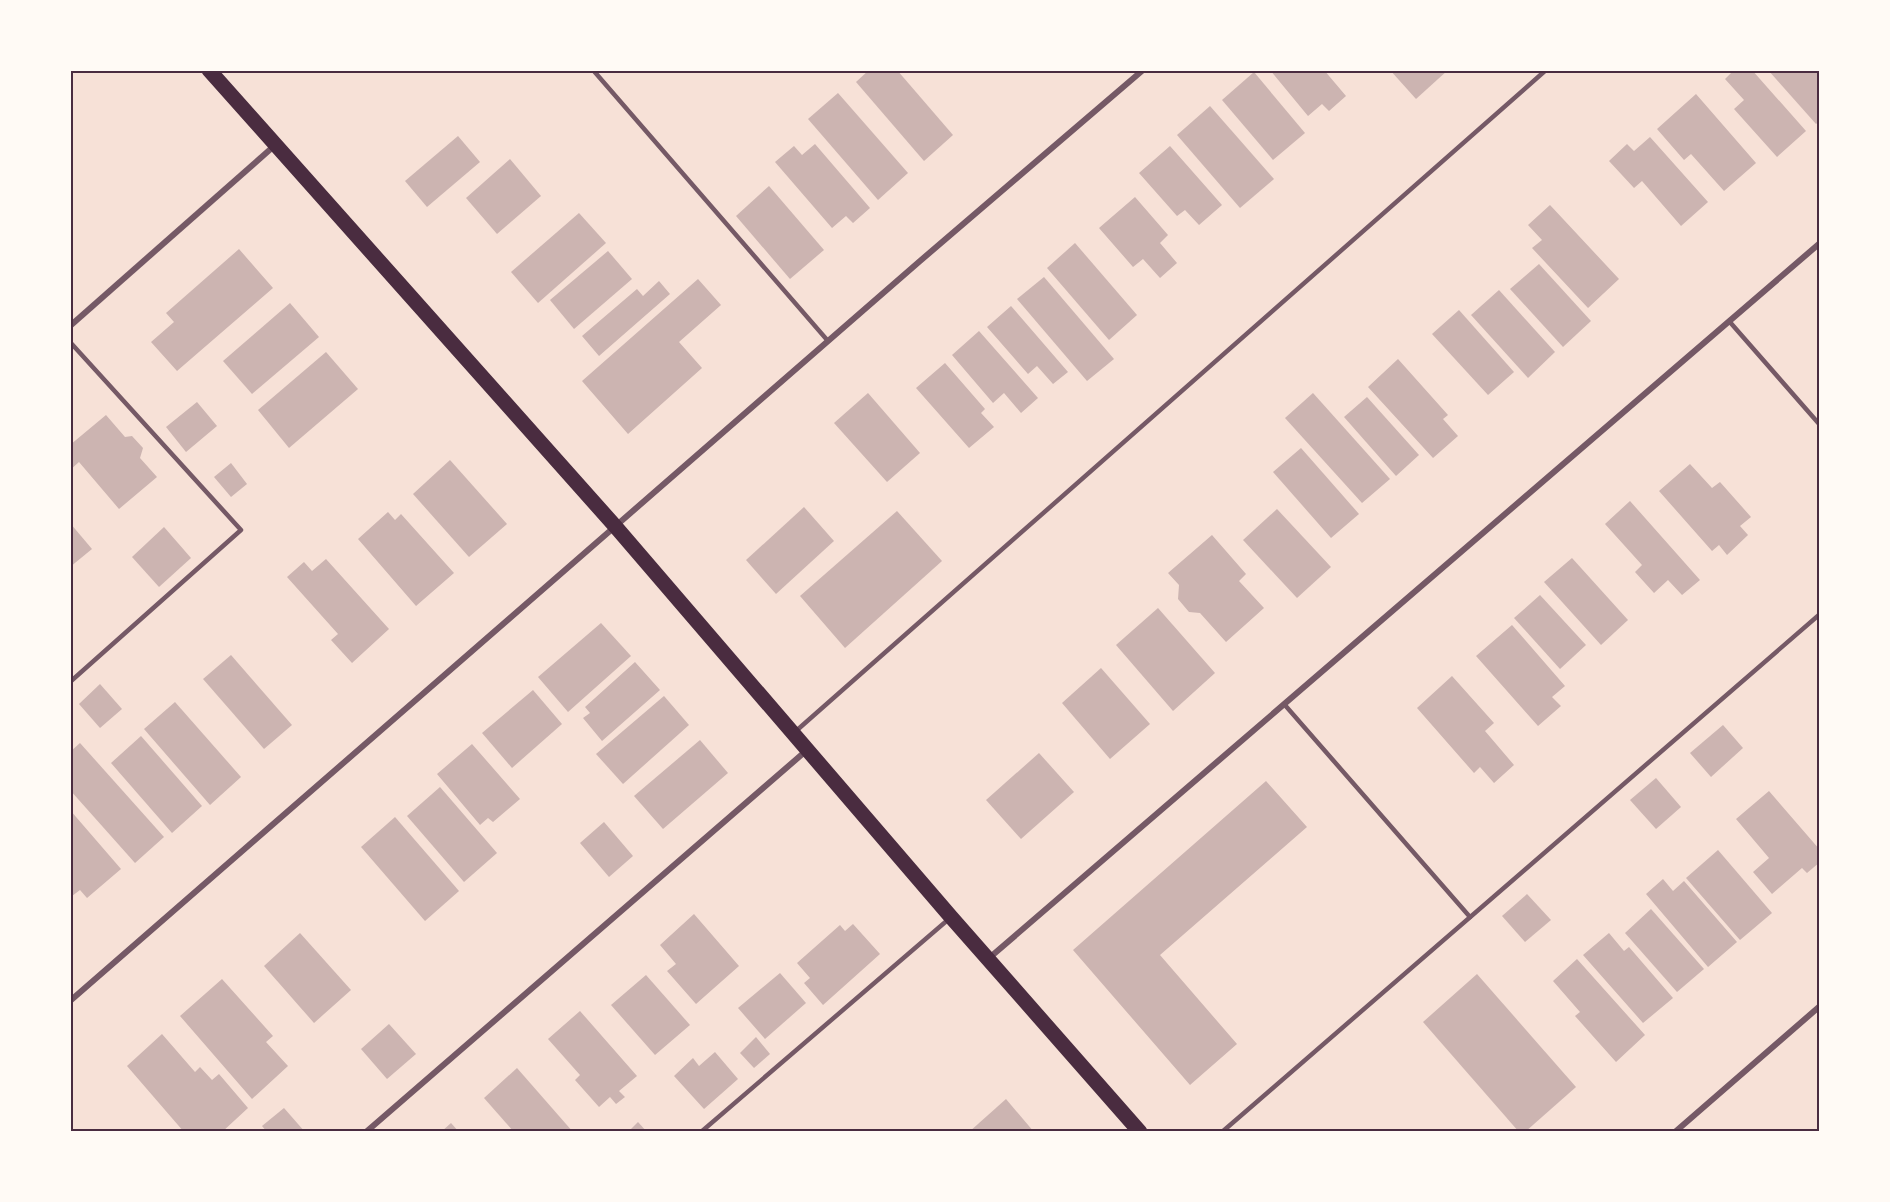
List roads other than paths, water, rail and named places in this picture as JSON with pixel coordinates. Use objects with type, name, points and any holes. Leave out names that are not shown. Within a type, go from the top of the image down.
[{"type":"main road","points":[[209,70],[274,146],[615,526],[1135,1130]]},
{"type":"street","points":[[70,1001],[1143,70]]},
{"type":"street","points":[[70,326],[274,146]]},
{"type":"street","points":[[987,959],[1820,243]]},
{"type":"street","points":[[366,1131],[807,750]]},
{"type":"street","points":[[1675,1131],[1820,1006]]},
{"type":"lane","points":[[593,70],[828,341]]},
{"type":"lane","points":[[793,733],[1546,70]]},
{"type":"lane","points":[[1729,321],[1820,425]]},
{"type":"lane","points":[[70,342],[241,530],[70,682]]},
{"type":"lane","points":[[1222,1131],[1820,614]]},
{"type":"lane","points":[[1284,704],[1470,917]]},
{"type":"lane","points":[[701,1131],[951,917]]}]
